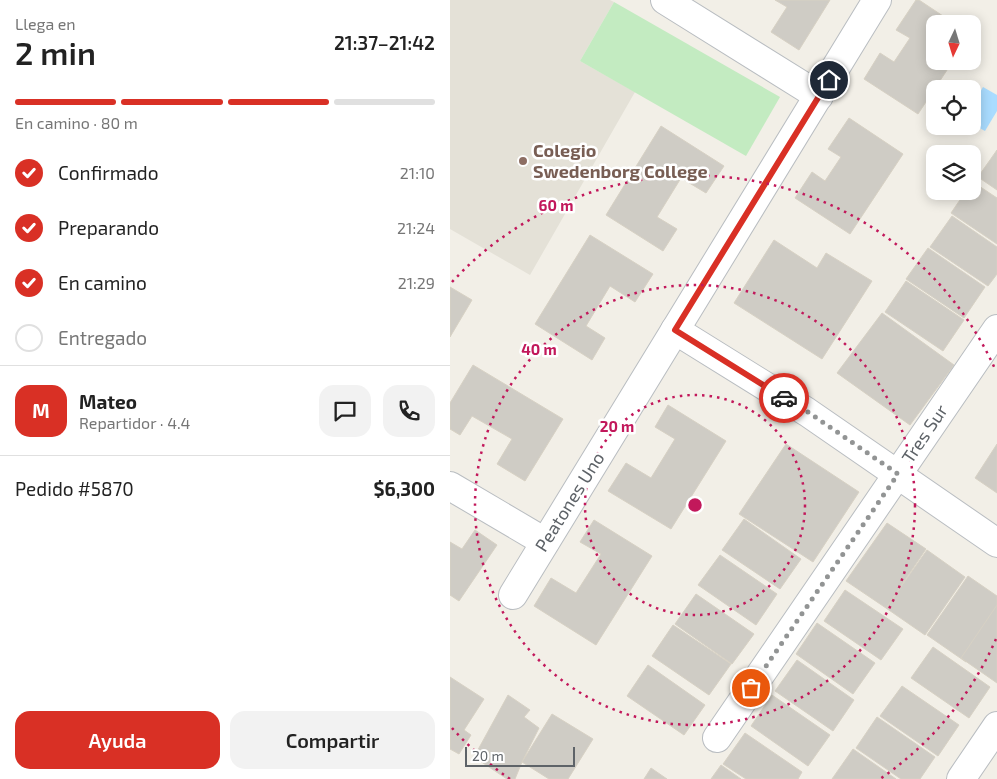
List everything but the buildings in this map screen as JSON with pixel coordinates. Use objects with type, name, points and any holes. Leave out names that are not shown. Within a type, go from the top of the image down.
[{"type":"street","points":[[666,0],[819,96]]},
{"type":"street","name":"Peatones Uno","points":[[513,595],[877,0]]},
{"type":"street","name":"Tres Sur","points":[[717,738],[997,329]]},
{"type":"street","points":[[675,330],[808,412],[997,543]]},
{"type":"street","points":[[450,486],[545,542]]},
{"type":"street","points":[[961,779],[997,726]]},
{"type":"shaded area","name":"Colegio Swedenborg College","points":[[450,0],[610,0],[614,2],[580,61],[635,92],[530,275],[450,229]]},
{"type":"green space","points":[[614,2],[780,97],[746,156],[580,61]]},
{"type":"water","points":[[983,87],[997,95],[997,111],[985,131],[981,129],[981,91]]},
{"type":"way so far","points":[[751,688],[898,474],[808,412],[784,398]]},
{"type":"place","name":"Colegio Swedenborg College","points":[[523,161]]},
{"type":"route","points":[[784,398],[675,330],[829,80]]}]
